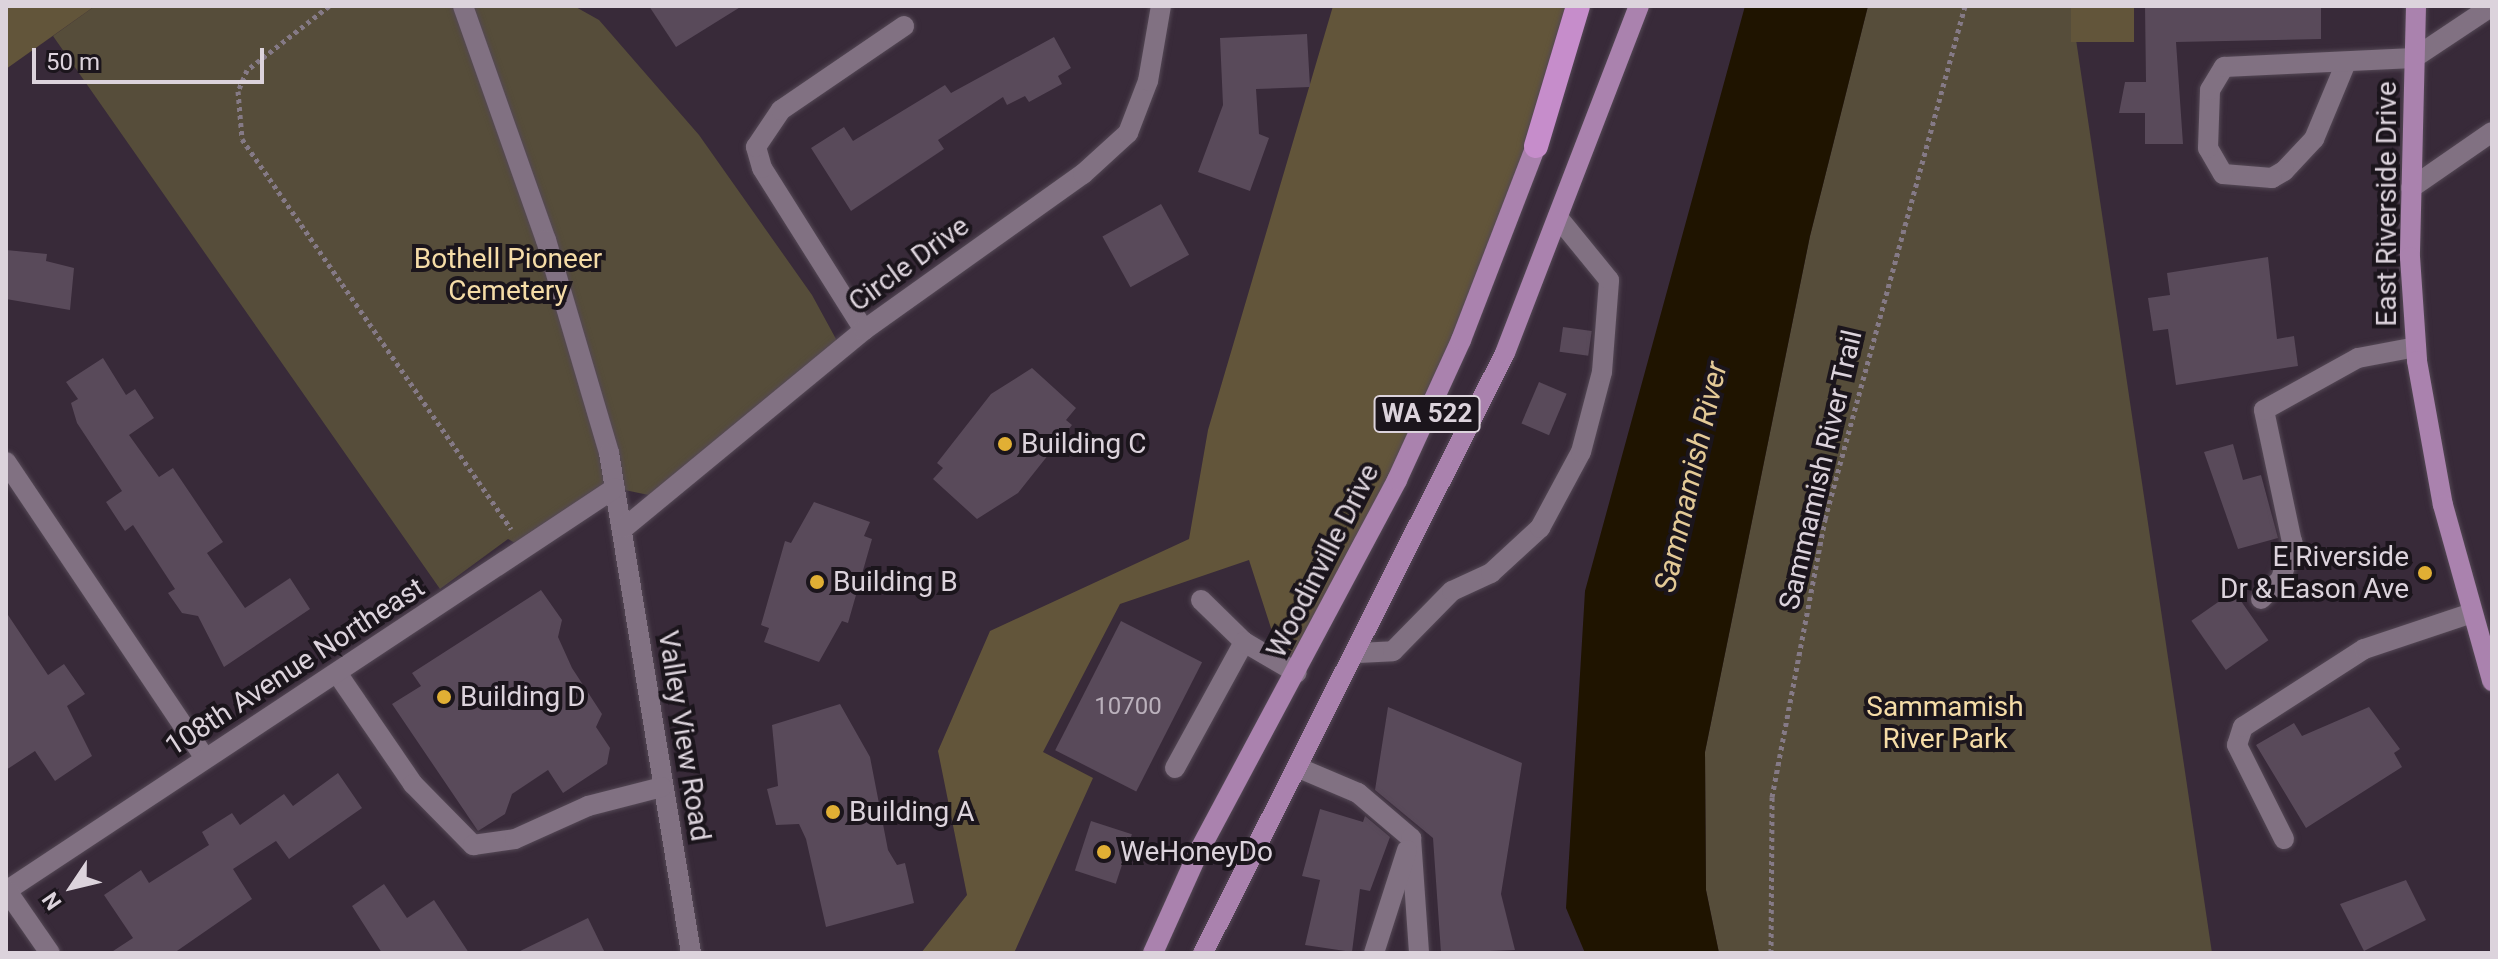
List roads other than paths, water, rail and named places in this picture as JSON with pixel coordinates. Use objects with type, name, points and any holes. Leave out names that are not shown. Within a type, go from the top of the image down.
[{"type":"highway","points":[[1536,146],[1578,6]]},
{"type":"main road","name":"Woodinville Drive","points":[[1153,953],[1198,853],[1297,673],[1461,340],[1589,6]]},
{"type":"main road","name":"WA 522","points":[[1203,953],[1358,653],[1560,220],[1639,6]]},
{"type":"main road","name":"East Riverside Drive","points":[[2416,6],[2411,188],[2416,347],[2443,505],[2492,681]]},
{"type":"street","name":"Valley View Road","points":[[463,6],[546,240],[615,488],[624,528],[662,787],[691,953]]},
{"type":"street","name":"Circle Drive","points":[[624,528],[864,330],[1083,174],[1128,133],[1148,81],[1161,6]]},
{"type":"street","points":[[2345,65],[2329,113],[2299,158],[2272,178],[2223,174],[2208,148],[2210,90],[2224,67],[2345,65],[2414,58],[2492,6]]},
{"type":"street","points":[[864,330],[762,168],[756,147],[781,110],[904,26]]},
{"type":"street","points":[[2411,188],[2492,132]]},
{"type":"street","points":[[1358,653],[1393,651],[1452,591],[1491,573],[1540,528],[1581,452],[1602,372],[1609,280],[1560,220]]},
{"type":"street","points":[[2261,599],[2281,579],[2292,542],[2264,410],[2358,358],[2416,347]]},
{"type":"street","points":[[6,462],[205,758]]},
{"type":"street","name":"108th Avenue Northeast","points":[[6,891],[615,488]]},
{"type":"street","points":[[1201,600],[1244,642],[1297,673]]},
{"type":"street","points":[[2284,839],[2237,745],[2243,727],[2364,649],[2472,613]]},
{"type":"street","points":[[1175,768],[1244,642]]},
{"type":"street","points":[[337,673],[413,784],[473,845],[515,839],[588,806],[662,787]]},
{"type":"street","points":[[1299,768],[1358,793],[1411,838],[1419,953]]},
{"type":"street","points":[[1374,953],[1411,838]]},
{"type":"street","points":[[6,891],[50,953]]},
{"type":"water","name":"Sammamish River","points":[[1745,6],[1868,6],[1810,236],[1705,752],[1706,890],[1719,953],[1585,953],[1566,908],[1585,591]]},
{"type":"place","name":"Building C","points":[[1005,444]]},
{"type":"place","name":"E Riverside Dr & Eason Ave","points":[[2425,573]]},
{"type":"place","name":"Building B","points":[[817,582]]},
{"type":"place","name":"Building D","points":[[444,697]]},
{"type":"place","name":"Building A","points":[[833,812]]},
{"type":"place","name":"WeHoneyDo","points":[[1104,852]]},
{"type":"park label","name":"Bothell Pioneer Cemetery","points":[[508,275]]},
{"type":"park label","name":"Sammamish River Park","points":[[1945,723]]}]
